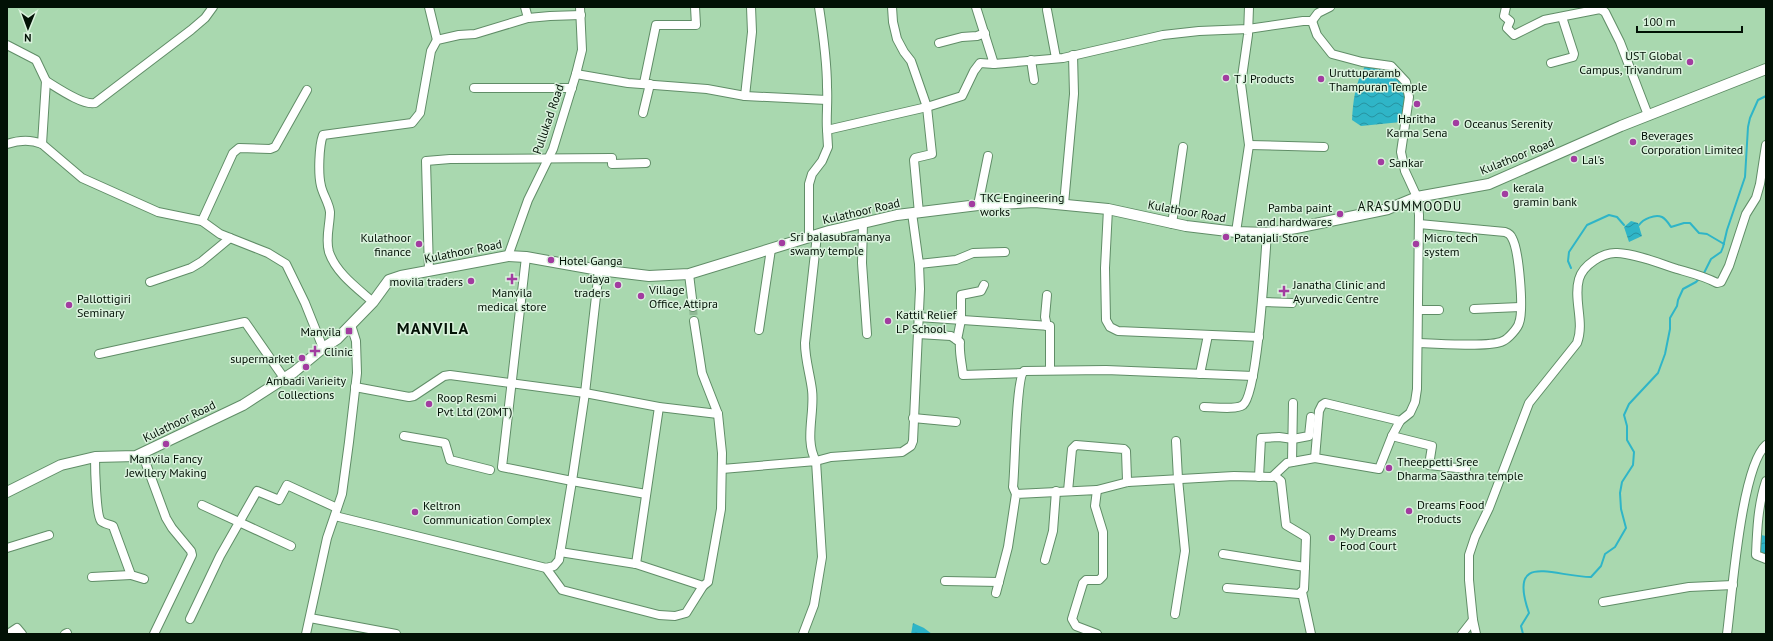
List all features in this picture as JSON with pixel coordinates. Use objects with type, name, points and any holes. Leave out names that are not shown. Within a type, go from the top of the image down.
[{"type":"main road","name":"Kulathoor Road","points":[[7,492],[61,464],[95,457],[136,456],[243,405],[284,378],[337,339],[373,302],[389,280],[508,256],[526,256],[598,270],[649,276],[689,274],[813,236],[897,214],[978,205],[1035,202],[1064,204],[1108,209],[1172,224],[1236,232],[1267,233],[1388,209],[1416,197],[1489,184],[1648,115],[1766,70]]},
{"type":"street","points":[[46,81],[81,101],[87,103],[95,102],[191,30],[205,18],[213,7]]},
{"type":"street","points":[[373,302],[349,281],[337,267],[329,252],[328,243],[330,211],[320,185],[321,140],[323,134],[412,123],[420,113],[431,51],[437,40],[429,7]]},
{"type":"street","points":[[525,7],[528,18]]},
{"type":"street","points":[[643,113],[656,25],[696,25],[695,7]]},
{"type":"street","points":[[745,96],[752,32],[751,7]]},
{"type":"street","points":[[802,634],[814,605],[822,557],[816,461],[812,454],[810,442],[813,402],[805,356],[813,236],[809,184],[812,174],[822,161],[828,147],[824,38],[819,7]]},
{"type":"street","points":[[722,469],[816,461],[831,457],[902,452],[911,446],[913,441],[918,334],[919,264],[915,213],[914,160],[915,158],[932,154],[927,107],[911,61],[897,39],[893,22],[892,7]]},
{"type":"street","points":[[976,7],[994,64]]},
{"type":"street","points":[[1236,232],[1249,145],[1241,84],[1248,29],[1249,7]]},
{"type":"street","points":[[1312,21],[1318,13],[1330,7]]},
{"type":"street","points":[[1506,7],[1504,16],[1510,21],[1507,28],[1514,36],[1544,20],[1600,9],[1605,12],[1620,42],[1648,115]]},
{"type":"street","points":[[1047,10],[1056,58]]},
{"type":"street","points":[[437,40],[460,35],[475,34],[528,18],[581,11]]},
{"type":"street","name":"Pullukad Road","points":[[508,256],[528,200],[553,148],[572,88],[582,50],[581,11]]},
{"type":"street","points":[[1551,63],[1569,59],[1573,57],[1574,54],[1562,17]]},
{"type":"street","points":[[827,130],[927,107],[962,96],[974,71],[980,64],[1056,58],[1163,35],[1199,31],[1248,29],[1312,21]]},
{"type":"street","points":[[1016,494],[1097,490],[1128,482],[1234,476],[1272,477],[1275,476],[1283,466],[1292,462],[1315,458],[1380,469],[1392,436],[1400,421],[1410,413],[1415,402],[1417,389],[1419,224],[1416,197],[1404,171],[1401,152],[1409,97],[1406,82],[1391,66],[1362,62],[1332,54],[1317,35],[1312,21]]},
{"type":"street","points":[[939,43],[962,37],[977,36],[984,33]]},
{"type":"street","points":[[7,45],[36,60],[46,81],[42,144]]},
{"type":"street","points":[[1064,204],[1074,94],[1073,55]]},
{"type":"street","points":[[1031,60],[1034,80]]},
{"type":"street","points":[[576,74],[628,82],[708,89],[745,96],[827,100]]},
{"type":"street","points":[[474,88],[572,88]]},
{"type":"street","points":[[202,221],[233,153],[239,148],[270,149],[275,147],[307,90]]},
{"type":"street","points":[[7,144],[17,141],[35,140],[42,144],[82,178],[158,212],[202,221],[227,239],[268,253],[286,264],[305,303],[323,348]]},
{"type":"street","points":[[1249,145],[1324,147]]},
{"type":"street","points":[[1476,634],[1469,580],[1470,550],[1488,508],[1528,403],[1576,343],[1580,331],[1577,289],[1583,270],[1600,257],[1618,253],[1690,272],[1717,283],[1721,282],[1724,278],[1746,214],[1756,198],[1760,184],[1766,146]]},
{"type":"street","points":[[1172,224],[1182,147]]},
{"type":"street","points":[[978,205],[988,156]]},
{"type":"street","points":[[429,271],[426,161],[450,159],[612,158],[612,164],[646,164]]},
{"type":"street","points":[[1108,209],[1105,268],[1106,320],[1110,327],[1118,331],[1259,337]]},
{"type":"street","points":[[863,223],[862,263],[866,334]]},
{"type":"street","points":[[1418,343],[1478,344],[1504,341],[1519,325],[1520,307],[1520,269],[1512,238],[1508,234],[1505,232],[1419,224]]},
{"type":"street","points":[[1204,407],[1234,408],[1243,405],[1246,402],[1253,376],[1259,337],[1267,233]]},
{"type":"street","points":[[150,282],[191,268],[201,262],[227,239]]},
{"type":"street","points":[[759,330],[771,249]]},
{"type":"street","points":[[919,264],[956,260],[973,253],[1005,252]]},
{"type":"street","points":[[526,256],[502,467],[646,494]]},
{"type":"street","points":[[190,619],[220,556],[257,491],[279,500],[287,485],[336,512],[546,568],[554,566],[559,560],[572,481],[585,393],[598,270]]},
{"type":"street","points":[[689,274],[693,307]]},
{"type":"street","points":[[957,340],[961,320],[961,295],[981,292],[984,285]]},
{"type":"street","points":[[1047,295],[1045,317],[1047,326],[1050,326],[1050,370]]},
{"type":"street","points":[[1262,302],[1292,303]]},
{"type":"street","points":[[1474,308],[1520,307]]},
{"type":"street","points":[[1419,310],[1439,310]]},
{"type":"street","points":[[918,318],[1047,326]]},
{"type":"street","points":[[546,568],[562,590],[659,614],[674,616],[686,613],[703,586],[708,582],[721,509],[722,453],[718,414],[702,373],[694,321]]},
{"type":"street","points":[[99,354],[245,322],[284,378]]},
{"type":"street","points":[[306,634],[322,556],[342,494],[356,387],[356,341],[351,325]]},
{"type":"street","points":[[918,334],[951,336],[960,342],[959,354],[963,375],[1022,373],[1030,370],[1106,370],[1253,376]]},
{"type":"street","points":[[1200,374],[1208,335]]},
{"type":"street","points":[[996,593],[1008,547],[1016,494],[1013,487],[1018,400],[1022,373]]},
{"type":"street","points":[[356,387],[409,397],[414,396],[444,376],[450,375],[585,393],[660,407],[718,414]]},
{"type":"street","points":[[1292,462],[1293,403]]},
{"type":"street","points":[[1315,458],[1319,411],[1325,403],[1400,421]]},
{"type":"street","points":[[636,564],[660,407]]},
{"type":"street","points":[[1259,477],[1261,438],[1279,437],[1293,440],[1309,436],[1311,417]]},
{"type":"street","points":[[913,418],[956,422]]},
{"type":"street","points":[[404,436],[445,443],[450,460],[490,470]]},
{"type":"street","points":[[1392,436],[1432,446],[1429,465],[1466,468]]},
{"type":"street","points":[[1174,614],[1185,551],[1176,441]]},
{"type":"street","points":[[1068,491],[1072,449],[1076,445],[1124,449],[1128,453],[1128,482]]},
{"type":"street","points":[[1727,634],[1733,585],[1751,475],[1756,458],[1761,449],[1766,445]]},
{"type":"street","points":[[142,453],[166,518],[172,528],[191,551],[192,555],[154,634]]},
{"type":"street","points":[[95,457],[98,510],[100,520],[113,526],[131,575]]},
{"type":"street","points":[[1275,476],[1281,481],[1286,525],[1306,537],[1304,589],[1302,592],[1311,634]]},
{"type":"street","points":[[1766,481],[1760,501],[1756,555],[1766,559]]},
{"type":"street","points":[[1097,490],[1095,506],[1103,532],[1103,576],[1099,580],[1086,580],[1083,583],[1072,619],[1076,626],[1097,634]]},
{"type":"street","points":[[1045,560],[1052,531],[1056,491]]},
{"type":"street","points":[[202,505],[291,546]]},
{"type":"street","points":[[7,548],[49,535]]},
{"type":"street","points":[[560,552],[636,564],[703,586]]},
{"type":"street","points":[[1223,554],[1305,567]]},
{"type":"street","points":[[92,577],[131,575],[144,579]]},
{"type":"street","points":[[945,581],[999,582]]},
{"type":"street","points":[[1603,602],[1689,587],[1733,585]]},
{"type":"street","points":[[1227,588],[1295,594],[1302,592]]},
{"type":"street","points":[[310,618],[396,634]]},
{"type":"street","points":[[1462,634],[1473,620]]},
{"type":"street","points":[[8,634],[16,628],[22,634]]},
{"type":"water","points":[[1365,66],[1390,70],[1403,84],[1407,102],[1405,117],[1401,122],[1361,126],[1352,120],[1355,93]]},
{"type":"water","points":[[1631,221],[1638,223],[1642,236],[1629,242],[1624,227]]},
{"type":"water","points":[[1761,535],[1766,536],[1766,554],[1760,553]]},
{"type":"water","points":[[913,623],[924,628],[932,634],[911,634]]},
{"type":"waterway","points":[[1703,275],[1711,259],[1721,252],[1723,247],[1727,230],[1745,177],[1748,127],[1750,118],[1758,100],[1766,96]]},
{"type":"waterway","points":[[1571,268],[1568,261],[1569,252],[1587,225],[1609,215],[1617,217],[1624,225]]},
{"type":"waterway","points":[[1639,225],[1646,219],[1659,216],[1662,217],[1671,227],[1684,223],[1690,223],[1699,233],[1707,234],[1724,244]]},
{"type":"waterway","points":[[1523,634],[1521,626],[1529,613],[1524,593],[1524,581],[1529,574],[1538,571],[1591,577],[1601,566],[1605,554],[1615,547],[1626,528],[1621,509],[1620,493],[1622,482],[1633,465],[1634,452],[1627,440],[1627,426],[1624,415],[1629,404],[1658,373],[1665,354],[1670,329],[1670,318],[1677,306],[1683,289],[1700,278]]},
{"type":"tunnel","points":[[693,307],[694,321]]},
{"type":"place","name":"UST Global Campus, Trivandrum","points":[[1690,62]]},
{"type":"place","name":"T J Products","points":[[1226,78]]},
{"type":"place","name":"Uruttuparamb Thampuran Temple","points":[[1321,79]]},
{"type":"place","name":"Haritha Karma Sena","points":[[1417,104]]},
{"type":"place","name":"Oceanus Serenity","points":[[1456,123]]},
{"type":"place","name":"Beverages Corporation Limited","points":[[1633,142]]},
{"type":"place","name":"Lal's","points":[[1574,159]]},
{"type":"place","name":"Sankar","points":[[1381,162]]},
{"type":"place","name":"kerala gramin bank","points":[[1505,194]]},
{"type":"place","name":"TKC Engineering works","points":[[972,204]]},
{"type":"place","name":"Pamba paint and hardwares","points":[[1340,214]]},
{"type":"place","name":"Patanjali Store","points":[[1226,237]]},
{"type":"place","name":"Sri balasubramanya swamy temple","points":[[782,243]]},
{"type":"place","name":"Kulathoor finance","points":[[419,244]]},
{"type":"place","name":"Micro tech system","points":[[1416,244]]},
{"type":"place","name":"Hotel Ganga","points":[[551,260]]},
{"type":"place","name":"Manvila medical store","points":[[512,279]]},
{"type":"place","name":"movila traders","points":[[471,281]]},
{"type":"place","name":"udaya traders","points":[[618,285]]},
{"type":"place","name":"Janatha Clinic and Ayurvedic Centre","points":[[1284,291]]},
{"type":"place","name":"Village Office, Attipra","points":[[641,296]]},
{"type":"place","name":"Pallottigiri Seminary","points":[[69,305]]},
{"type":"place","name":"Kattil Relief LP School","points":[[888,321]]},
{"type":"place","name":"Manvila","points":[[349,331]]},
{"type":"place","name":"Clinic","points":[[315,351]]},
{"type":"place","name":"supermarket","points":[[302,358]]},
{"type":"place","name":"Ambadi Varieity Collections","points":[[306,367]]},
{"type":"place","name":"Roop Resmi Pvt Ltd (20MT)","points":[[429,404]]},
{"type":"place","name":"Manvila Fancy Jewllery Making","points":[[166,444]]},
{"type":"place","name":"Theeppetti Sree Dharma Saasthra temple","points":[[1389,468]]},
{"type":"place","name":"Dreams Food Products","points":[[1409,511]]},
{"type":"place","name":"Keltron Communication Complex","points":[[415,512]]},
{"type":"place","name":"My Dreams Food Court","points":[[1332,538]]},
{"type":"district","name":"ARASUMMOODU","points":[[1410,206]]},
{"type":"district","name":"MANVILA","points":[[433,328]]}]
